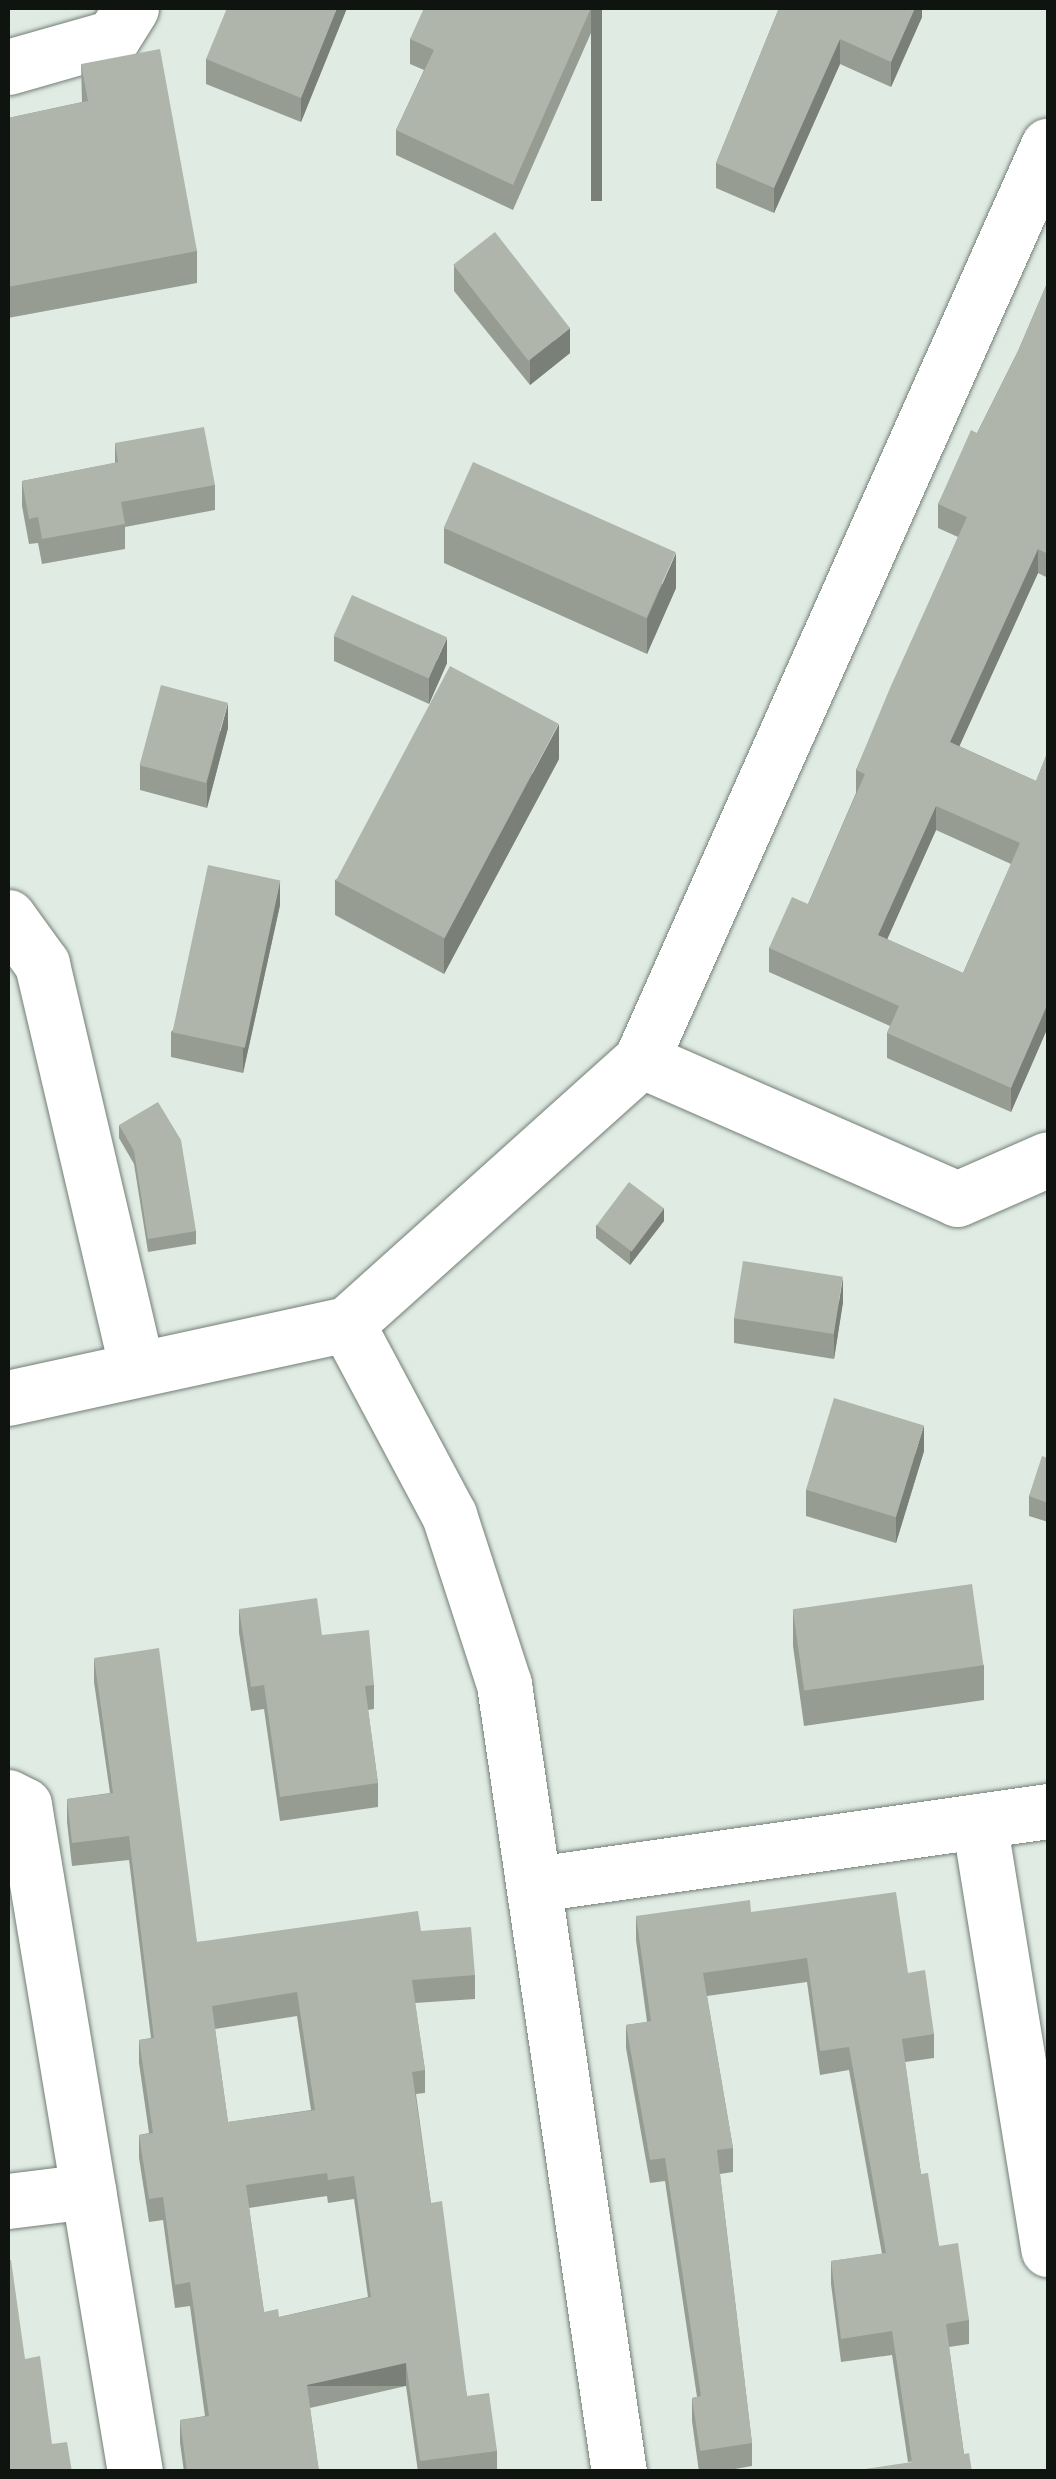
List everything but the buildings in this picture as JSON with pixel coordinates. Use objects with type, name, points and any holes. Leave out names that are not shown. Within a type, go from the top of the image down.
[{"type":"street","points":[[8,67],[112,37],[132,8]]},
{"type":"street","points":[[8,1398],[347,1324],[641,1060],[1048,146]]},
{"type":"street","points":[[8,917],[42,964],[137,1368]]},
{"type":"street","points":[[641,1060],[957,1199],[1048,1159]]},
{"type":"street","points":[[347,1324],[449,1515],[504,1684],[619,2472]]},
{"type":"street","points":[[8,1797],[24,1804],[135,2472]]},
{"type":"street","points":[[536,1884],[1048,1810]]},
{"type":"street","points":[[979,1821],[1048,2249]]},
{"type":"street","points":[[8,2201],[88,2191]]}]
